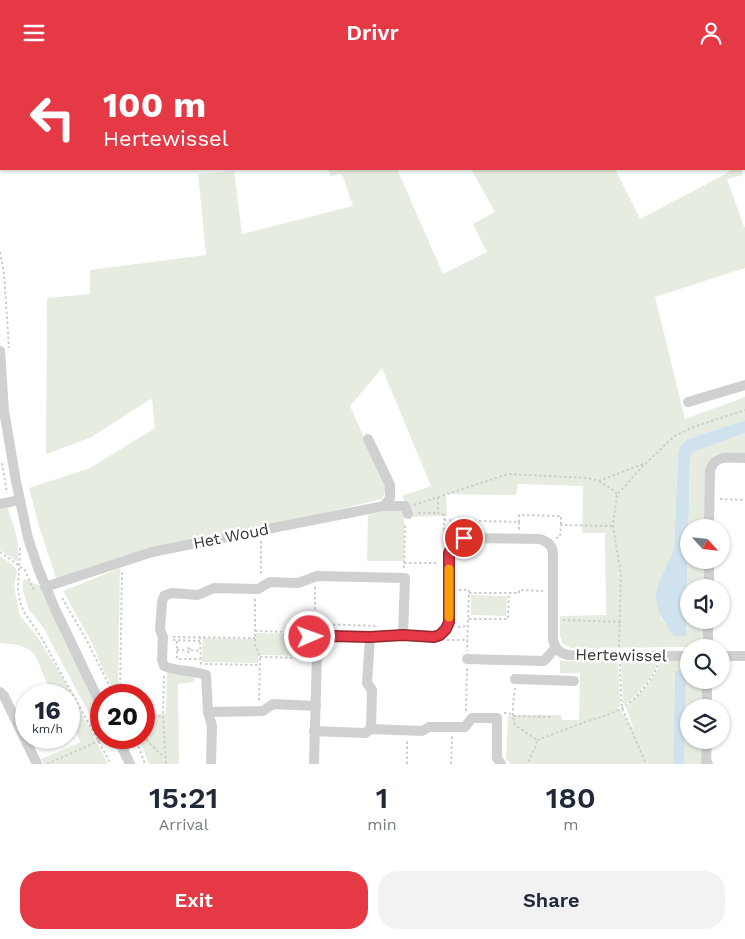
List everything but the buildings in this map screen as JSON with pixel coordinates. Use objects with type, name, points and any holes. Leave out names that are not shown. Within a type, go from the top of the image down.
[{"type":"street","points":[[0,351],[4,411],[28,538],[92,684]]},
{"type":"street","points":[[688,402],[745,385]]},
{"type":"street","points":[[368,439],[390,485],[390,498],[384,506]]},
{"type":"street","points":[[709,519],[710,471],[712,465],[715,461],[725,457],[745,458]]},
{"type":"street","points":[[4,503],[20,500]]},
{"type":"street","name":"Het Woud","points":[[49,586],[152,552],[384,506],[407,510]]},
{"type":"street","points":[[314,764],[317,651],[321,643],[332,636],[370,637],[403,635],[434,637],[440,635],[446,629],[449,622],[449,553],[451,546],[457,540],[464,538],[540,539],[547,542]]},
{"type":"street","name":"Hertewissel","points":[[547,542],[552,547],[553,553],[553,640],[555,649],[568,655],[680,656]]},
{"type":"street","points":[[211,764],[212,726],[208,712],[206,675],[200,668],[173,670],[164,666],[162,660],[168,637],[160,629],[164,596],[172,593],[198,595],[214,588],[258,589],[270,582],[298,583],[316,577],[405,578],[403,635]]},
{"type":"street","points":[[299,632],[321,643]]},
{"type":"street","points":[[370,637],[367,683],[372,690],[371,729]]},
{"type":"street","name":"Hertewissel","points":[[546,659],[555,649]]},
{"type":"street","points":[[730,656],[745,656]]},
{"type":"street","points":[[467,659],[543,661],[546,659],[545,680]]},
{"type":"street","name":"Hertewissel","points":[[515,679],[574,681]]},
{"type":"street","points":[[0,692],[4,696],[36,764]]},
{"type":"street","points":[[208,712],[263,711],[273,704],[316,705]]},
{"type":"street","points":[[314,731],[365,733],[371,729],[422,731],[429,727],[465,727],[472,718],[498,719],[497,758],[501,764]]},
{"type":"street","points":[[123,749],[130,764]]},
{"type":"street","points":[[707,749],[706,762],[708,764]]},
{"type":"path","points":[[646,764],[622,708],[619,655],[621,575],[613,526],[618,495],[673,437],[694,427],[745,410]]},
{"type":"path","points":[[1,457],[4,503]]},
{"type":"path","points":[[599,481],[646,464]]},
{"type":"path","points":[[403,578],[405,514],[407,510],[438,497],[508,474],[588,477],[599,481],[618,495]]},
{"type":"path","points":[[438,497],[438,513]]},
{"type":"path","points":[[710,499],[745,500]]},
{"type":"path","points":[[407,510],[444,515],[444,532],[455,543]]},
{"type":"path","points":[[519,539],[519,515],[561,515],[560,537],[547,542]]},
{"type":"path","points":[[444,520],[519,522]]},
{"type":"path","points":[[561,525],[613,526]]},
{"type":"path","points":[[261,531],[262,579],[266,584]]},
{"type":"path","points":[[0,552],[26,570],[34,589],[38,590],[49,586],[86,639],[108,684]]},
{"type":"path","points":[[120,684],[122,561]]},
{"type":"path","points":[[404,563],[449,563]]},
{"type":"path","points":[[19,566],[18,589],[24,612],[41,637],[90,726]]},
{"type":"path","points":[[316,577],[315,624],[384,626]]},
{"type":"path","points":[[255,589],[255,645],[260,657],[259,711]]},
{"type":"path","points":[[449,590],[469,590],[469,593],[519,593],[519,590],[553,591]]},
{"type":"path","points":[[469,593],[466,711],[472,718]]},
{"type":"path","points":[[468,619],[508,619],[509,593]]},
{"type":"path","points":[[553,620],[621,622]]},
{"type":"path","points":[[255,631],[299,632]]},
{"type":"path","points":[[440,635],[443,640],[468,640]]},
{"type":"path","points":[[168,637],[255,638]]},
{"type":"path","points":[[168,637],[177,641],[200,641]]},
{"type":"path","points":[[200,637],[200,668],[260,665]]},
{"type":"path","points":[[177,641],[177,659],[200,659]]},
{"type":"path","points":[[189,641],[189,659]]},
{"type":"path","points":[[177,650],[200,651]]},
{"type":"path","points":[[538,740],[622,708],[648,682],[655,672],[660,656]]},
{"type":"path","points":[[260,657],[317,658]]},
{"type":"path","points":[[164,666],[163,715],[166,764]]},
{"type":"path","points":[[498,719],[503,713],[509,713],[513,716],[551,717]]},
{"type":"path","points":[[155,718],[163,715]]},
{"type":"path","points":[[513,716],[516,726],[538,740]]},
{"type":"path","points":[[451,764],[452,727]]},
{"type":"path","points":[[407,764],[408,730]]},
{"type":"path","points":[[527,764],[538,740]]},
{"type":"path","points":[[47,764],[90,746]]},
{"type":"path","points":[[155,748],[165,757]]},
{"type":"path","points":[[103,749],[111,764]]},
{"type":"path","points":[[140,749],[145,764]]},
{"type":"shaded area","points":[[328,170],[397,170],[443,274],[487,252],[473,224],[495,212],[472,170],[616,170],[640,219],[731,170],[741,170],[743,175],[727,179],[745,227],[745,268],[655,297],[685,419],[745,397],[745,420],[688,439],[682,444],[678,452],[674,547],[657,588],[661,618],[674,636],[686,635],[686,629],[705,629],[704,639],[680,639],[680,647],[571,648],[563,644],[560,636],[560,616],[606,615],[605,533],[582,533],[583,486],[518,484],[516,495],[446,494],[447,516],[404,517],[404,561],[367,561],[368,515],[407,506],[402,496],[431,486],[382,368],[350,406],[386,486],[382,499],[325,513],[139,552],[81,570],[57,581],[29,488],[90,468],[155,428],[152,399],[90,438],[46,454],[47,298],[90,294],[90,270],[206,255],[198,174],[234,171],[242,234],[353,206],[342,174],[330,176]]},
{"type":"shaded area","points":[[745,433],[745,453],[716,454],[709,463],[707,519],[689,519],[690,457],[692,452]]},
{"type":"shaded area","points":[[0,509],[8,509],[16,535],[18,561],[0,550]]},
{"type":"shaded area","points":[[0,556],[13,565],[17,571],[14,586],[20,616],[36,635],[66,684],[47,684],[32,652],[18,645],[0,643]]},
{"type":"shaded area","points":[[120,568],[118,684],[110,684],[92,643],[63,591]]},
{"type":"shaded area","points":[[687,569],[707,569],[706,579],[687,579]]},
{"type":"shaded area","points":[[24,579],[40,586],[90,690],[90,715],[80,697],[80,684],[73,684],[43,627],[29,610],[22,587]]},
{"type":"shaded area","points":[[471,595],[507,596],[506,616],[471,615]]},
{"type":"shaded area","points":[[256,633],[298,634],[305,644],[307,656],[260,655],[258,656],[258,663],[202,662],[203,638],[256,639]]},
{"type":"shaded area","points":[[680,660],[680,671],[675,671],[673,764],[510,764],[506,760],[508,716],[561,715],[562,720],[579,720],[580,673],[560,673],[560,661],[618,661],[620,706],[617,708],[620,709],[634,730],[626,708],[649,682],[661,662]]},
{"type":"shaded area","points":[[621,661],[658,661],[649,680],[625,705],[623,703]]},
{"type":"shaded area","points":[[167,672],[195,677],[194,682],[178,684],[179,764],[149,764],[143,749],[155,749],[155,714],[166,714]]},
{"type":"shaded area","points":[[685,689],[705,689],[704,699],[685,699]]},
{"type":"shaded area","points":[[80,711],[90,730],[90,749],[100,749],[108,764],[44,764],[41,759],[65,749],[80,749]]},
{"type":"shaded area","points":[[684,749],[704,749],[704,764],[684,764]]},
{"type":"water","points":[[745,420],[745,433],[693,452],[690,457],[689,519],[680,519],[680,569],[687,569],[687,579],[680,579],[680,629],[686,629],[686,636],[674,636],[660,613],[656,599],[659,582],[674,547],[678,455],[682,444],[688,439]]},
{"type":"water","points":[[675,671],[680,671],[680,689],[686,689],[685,699],[680,699],[680,749],[684,749],[684,764],[673,764]]},
{"type":"slow traffic","points":[[449,569],[449,617]]},
{"type":"route","points":[[310,637],[321,643],[332,636],[370,637],[403,635],[434,637],[440,635],[446,629],[449,622],[449,553],[451,546],[457,540],[464,538]]}]
